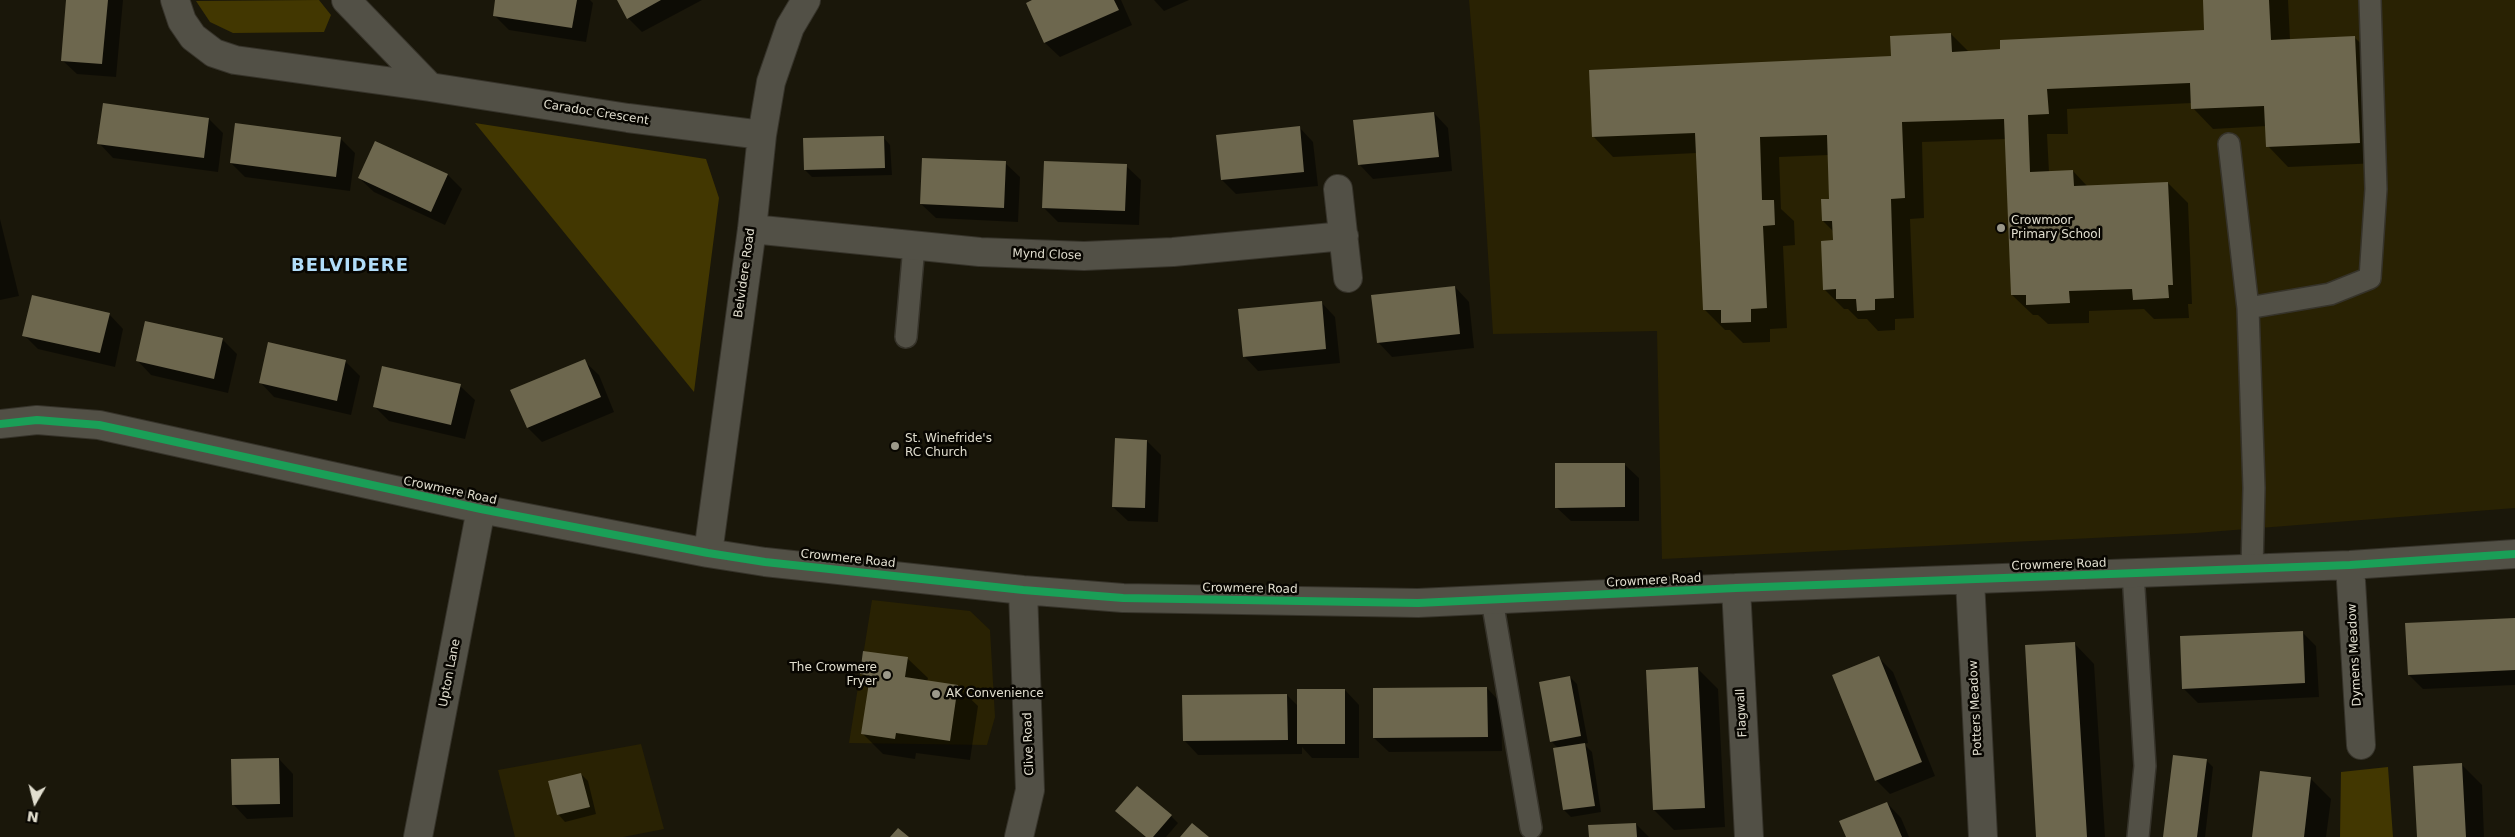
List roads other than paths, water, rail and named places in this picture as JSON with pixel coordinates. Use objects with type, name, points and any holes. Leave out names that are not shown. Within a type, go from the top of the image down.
[{"type":"street","name":"Caradoc Crescent","points":[[175,0],[182,21],[193,37],[214,53],[235,60],[430,87],[628,118],[762,135]]},
{"type":"street","points":[[346,0],[430,87]]},
{"type":"street","name":"Belvidere Road","points":[[708,553],[752,229],[762,135],[772,82],[790,27],[806,0]]},
{"type":"street","points":[[1338,189],[1348,278]]},
{"type":"street","name":"Mynd Close","points":[[752,229],[980,252],[1084,256],[1173,252],[1344,236]]},
{"type":"street","name":"Crowmere Road","points":[[0,424],[37,420],[99,425],[481,509],[708,553],[765,562],[1024,590],[1122,598],[1418,603],[1736,588],[2350,565],[2515,554]]},
{"type":"street","name":"Upton Lane","points":[[418,837],[481,509]]},
{"type":"street","name":"Dymens Meadow","points":[[2350,565],[2361,745]]},
{"type":"street","name":"Potters Meadow","points":[[1970,580],[1983,837]]},
{"type":"street","name":"Flagwall","points":[[1736,588],[1749,837]]},
{"type":"street","name":"Clive Road","points":[[1019,837],[1030,790],[1024,590]]},
{"type":"lane","points":[[2248,308],[2330,294],[2370,278],[2376,155],[2370,0]]},
{"type":"lane","points":[[2229,144],[2248,308],[2254,488],[2252,568]]},
{"type":"lane","points":[[906,337],[914,246]]},
{"type":"lane","points":[[2133,573],[2145,766],[2138,837]]},
{"type":"lane","points":[[1492,600],[1531,828]]},
{"type":"place","name":"Crowmoor Primary School","points":[[2001,228]]},
{"type":"place","name":"St. Winefride's RC Church","points":[[895,446]]},
{"type":"place","name":"The Crowmere Fryer","points":[[887,675]]},
{"type":"place","name":"AK Convenience","points":[[936,694]]},
{"type":"district","name":"BELVIDERE","points":[[350,266]]}]
